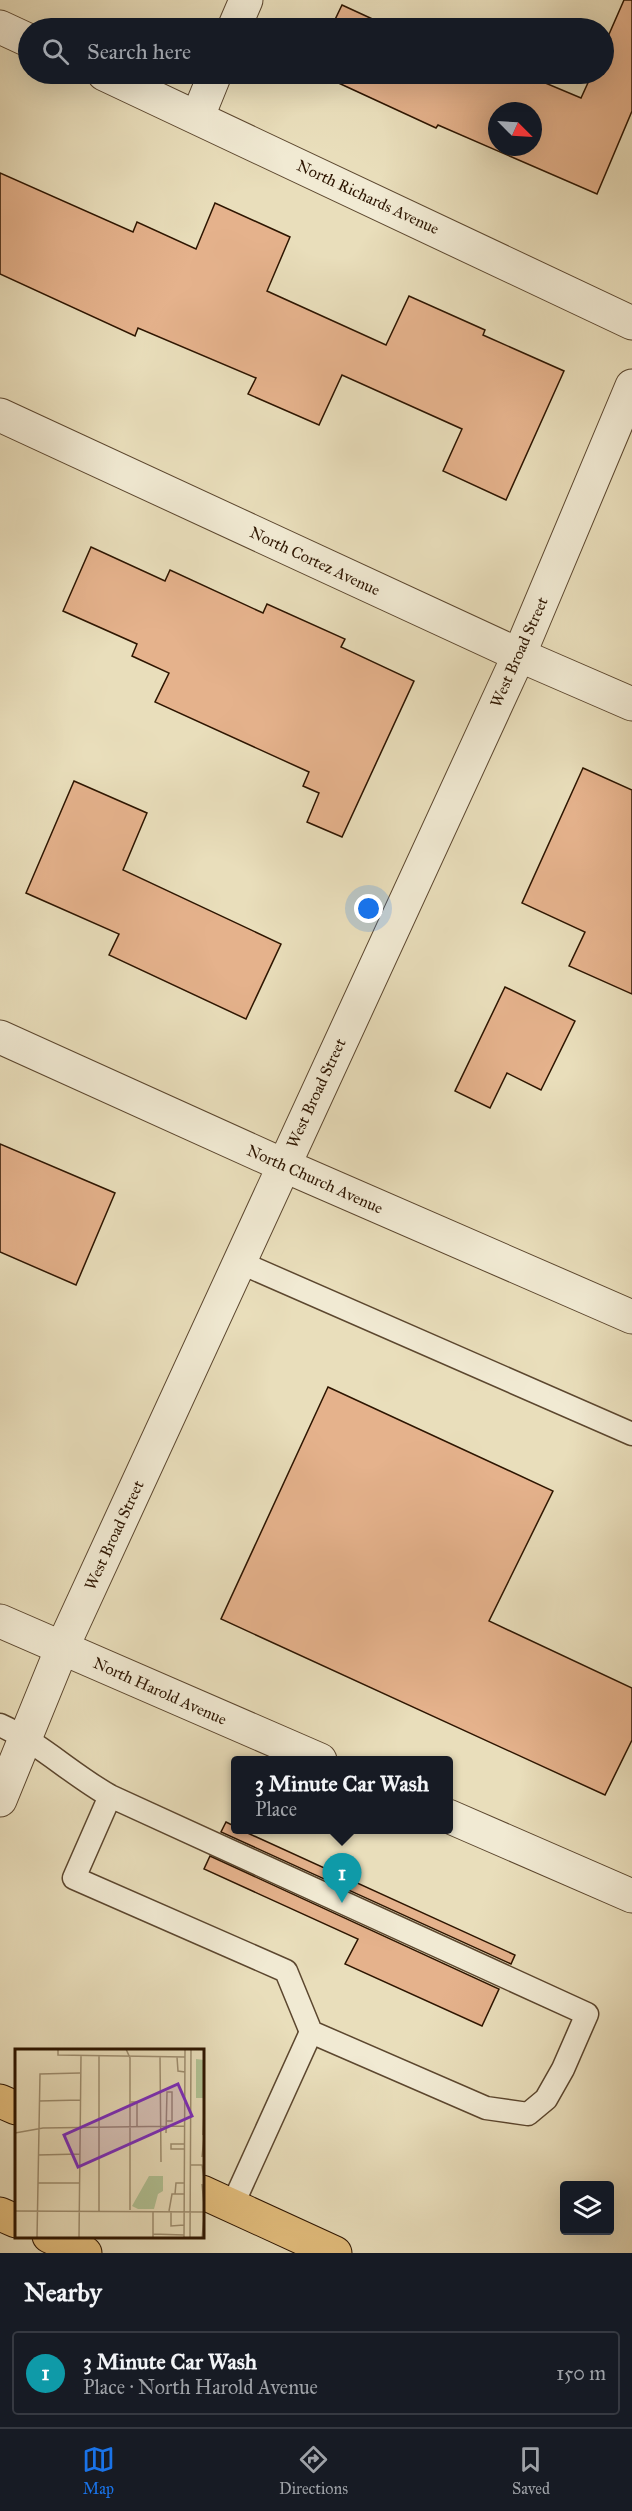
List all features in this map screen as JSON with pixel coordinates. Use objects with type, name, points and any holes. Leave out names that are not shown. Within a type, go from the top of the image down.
[{"type":"main road","points":[[0,2101],[15,2108]]},
{"type":"main road","points":[[204,2193],[335,2253]]},
{"type":"main road","points":[[0,2214],[15,2221]]},
{"type":"main road","points":[[53,2238],[85,2253]]},
{"type":"street","points":[[238,18],[246,0]]},
{"type":"street","points":[[0,27],[18,35]]},
{"type":"street","name":"North Richards Avenue","points":[[126,84],[632,323]]},
{"type":"street","points":[[198,116],[211,84]]},
{"type":"street","name":"West Broad Street","points":[[0,1800],[13,1731],[62,1648],[519,655],[632,386]]},
{"type":"street","name":"North Cortez Avenue","points":[[0,415],[519,655],[632,704]]},
{"type":"street","name":"North Church Avenue","points":[[0,1037],[283,1165],[632,1317]]},
{"type":"street","name":"North Harold Avenue","points":[[0,1621],[309,1756]]},
{"type":"street","points":[[453,1818],[632,1896]]},
{"type":"lane","points":[[238,1262],[632,1434]]},
{"type":"lane","points":[[13,1731],[78,1778],[110,1796],[587,2014],[563,2069],[546,2099],[528,2114],[486,2109],[311,2032],[286,1971],[74,1878],[110,1796]]},
{"type":"lane","points":[[232,2206],[311,2032]]},
{"type":"building","points":[[624,0],[632,0],[632,111],[597,194],[509,156],[542,156],[542,102],[488,102],[488,147],[438,125],[436,128],[341,84],[548,84],[581,98],[587,84],[614,84],[614,23]]},
{"type":"building","points":[[342,5],[370,18],[336,18]]},
{"type":"building","points":[[0,173],[133,232],[137,222],[196,249],[215,203],[290,237],[267,291],[386,345],[409,296],[485,330],[483,335],[564,371],[506,500],[443,471],[462,429],[342,375],[319,425],[248,394],[256,378],[138,328],[135,336],[0,274]]},
{"type":"building","points":[[91,547],[165,581],[170,570],[263,613],[267,604],[345,639],[341,647],[414,681],[342,837],[307,822],[319,793],[303,786],[309,772],[155,702],[169,673],[132,656],[137,644],[63,611]]},
{"type":"building","points":[[583,768],[632,790],[632,994],[569,966],[585,932],[522,903]]},
{"type":"building","points":[[74,781],[147,813],[123,870],[281,944],[246,1019],[109,955],[119,934],[26,893]]},
{"type":"building","points":[[505,987],[575,1021],[541,1090],[507,1073],[490,1108],[455,1091]]},
{"type":"building","points":[[0,1144],[115,1193],[76,1285],[0,1252]]},
{"type":"building","points":[[328,1387],[553,1491],[489,1621],[632,1688],[632,1740],[605,1795],[221,1619]]},
{"type":"building","points":[[226,1822],[231,1824],[231,1834],[250,1834],[515,1955],[511,1964],[221,1832]]},
{"type":"building","points":[[210,1856],[499,1989],[482,2026],[345,1964],[358,1939],[204,1869]]},
{"type":"place","name":"3 Minute Car Wash","points":[[342,1903]]}]
